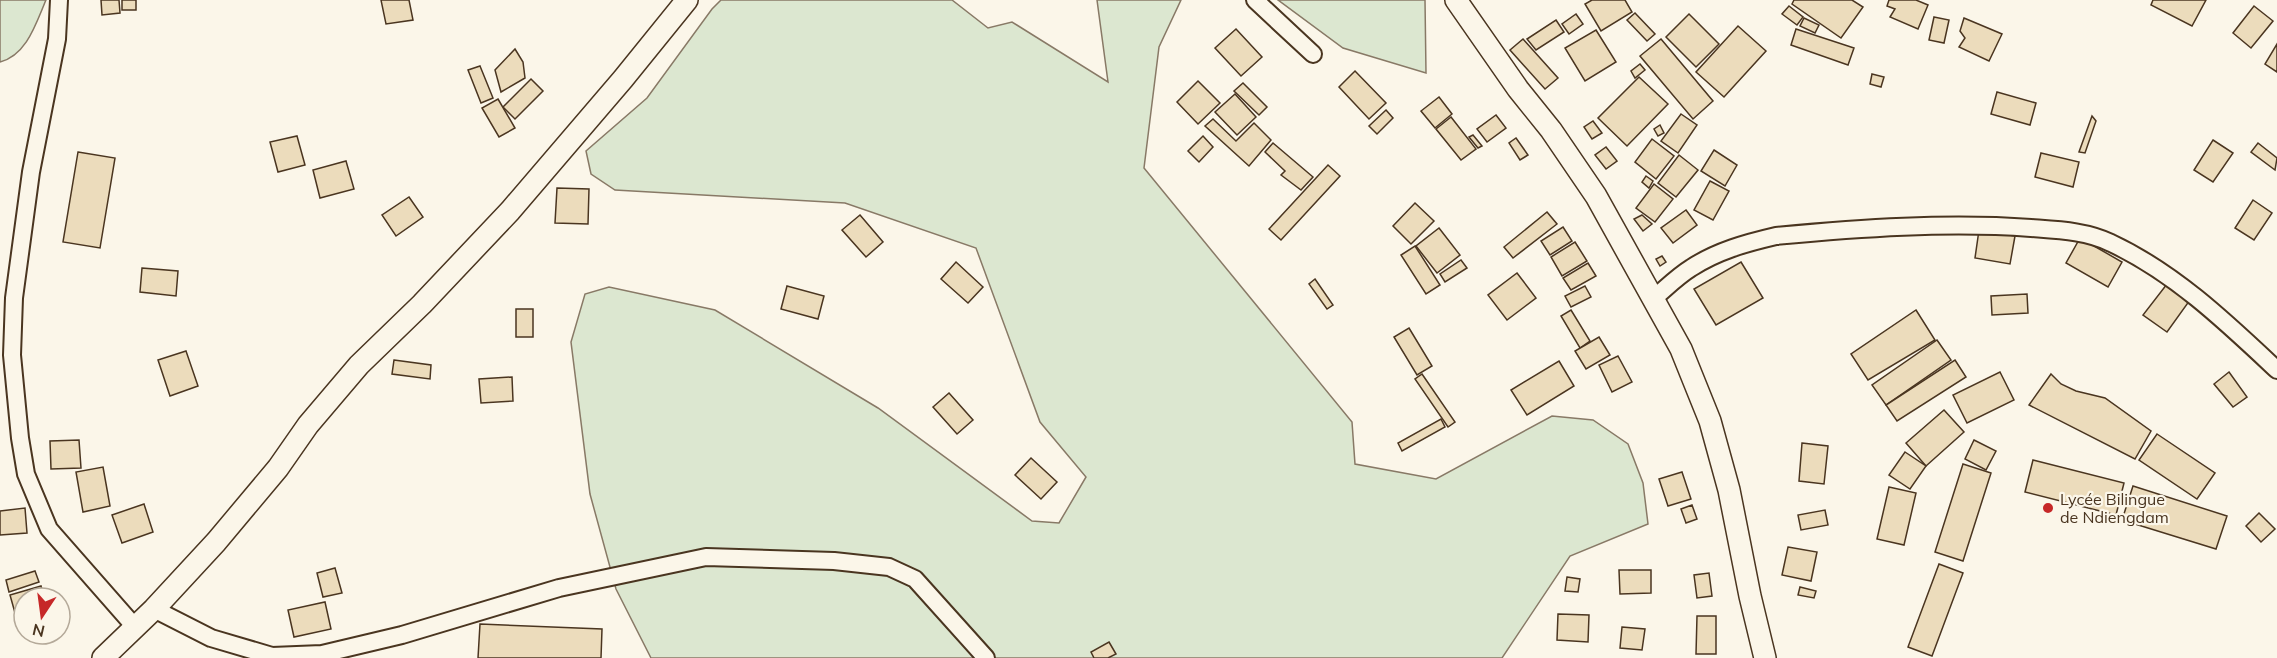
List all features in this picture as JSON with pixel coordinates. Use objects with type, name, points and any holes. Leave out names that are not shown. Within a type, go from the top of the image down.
[{"type":"street","points":[[59,0],[57,39],[31,172],[14,298],[12,355],[20,438],[26,474],[49,529],[135,627]]},
{"type":"street","points":[[103,658],[154,609],[216,542],[278,468],[308,425],[359,365],[489,236],[623,80],[687,0]]},
{"type":"street","points":[[1255,0],[1313,54]]},
{"type":"street","points":[[1456,0],[1596,196],[1681,349],[1710,421],[1729,490],[1749,596],[1765,658]]},
{"type":"street","points":[[1654,298],[1691,268],[1742,244],[1776,236],[1989,225],[2065,232],[2092,236],[2111,243],[2151,266],[2218,315],[2277,370]]},
{"type":"street","points":[[154,609],[211,638],[272,656],[322,654],[402,635],[560,588],[706,557],[834,561],[889,567],[915,579],[986,658]]},
{"type":"green space","points":[[0,0],[46,0],[24,45],[17,53],[0,62]]},
{"type":"green space","points":[[721,0],[952,0],[988,28],[1012,22],[1108,82],[1097,0],[1181,0],[1159,47],[1144,168],[1352,422],[1355,464],[1436,479],[1552,416],[1593,420],[1628,444],[1643,483],[1648,524],[1570,556],[1502,658],[651,658],[616,589],[590,494],[571,342],[585,294],[609,287],[715,310],[878,408],[1032,521],[1059,523],[1086,477],[1040,422],[976,248],[845,203],[615,190],[591,174],[586,151],[647,98]]},
{"type":"green space","points":[[1278,0],[1425,0],[1426,73],[1343,48]]},
{"type":"building","points":[[101,0],[119,0],[120,13],[102,15]]},
{"type":"building","points":[[122,0],[136,0],[136,10],[122,10]]},
{"type":"building","points":[[381,0],[409,0],[413,20],[386,24]]},
{"type":"building","points":[[1592,0],[1625,0],[1632,12],[1601,31],[1585,4]]},
{"type":"building","points":[[1794,0],[1852,0],[1863,7],[1841,38],[1792,4]]},
{"type":"building","points":[[1889,0],[1916,0],[1928,5],[1918,29],[1890,17],[1895,9],[1887,6]]},
{"type":"building","points":[[2153,0],[2206,0],[2192,26],[2151,5]]},
{"type":"building","points":[[1789,6],[1803,17],[1797,25],[1782,14]]},
{"type":"building","points":[[2254,6],[2273,21],[2251,48],[2233,33]]},
{"type":"building","points":[[1635,13],[1655,34],[1647,41],[1627,20]]},
{"type":"building","points":[[1576,14],[1583,24],[1569,34],[1562,24]]},
{"type":"building","points":[[1689,14],[1719,44],[1696,67],[1666,37]]},
{"type":"building","points":[[1934,17],[1949,20],[1944,43],[1929,40]]},
{"type":"building","points":[[1804,18],[1819,25],[1815,33],[1800,26]]},
{"type":"building","points":[[1964,18],[2002,34],[1989,61],[1959,47],[1965,38],[1960,31]]},
{"type":"building","points":[[1556,20],[1564,32],[1536,50],[1527,39]]},
{"type":"building","points":[[1738,26],[1766,51],[1724,97],[1696,72]]},
{"type":"building","points":[[1236,29],[1262,57],[1241,76],[1215,48]]},
{"type":"building","points":[[1796,29],[1854,48],[1848,65],[1791,45]]},
{"type":"building","points":[[1596,30],[1616,62],[1585,81],[1565,48]]},
{"type":"building","points":[[1523,39],[1558,78],[1545,89],[1510,50]]},
{"type":"building","points":[[1661,39],[1713,101],[1693,119],[1640,56]]},
{"type":"building","points":[[2277,44],[2277,72],[2265,64]]},
{"type":"building","points":[[515,49],[523,62],[525,78],[501,92],[495,70]]},
{"type":"building","points":[[1640,64],[1645,70],[1635,78],[1631,71]]},
{"type":"building","points":[[480,66],[493,98],[481,103],[468,70]]},
{"type":"building","points":[[1355,71],[1386,103],[1369,119],[1339,87]]},
{"type":"building","points":[[1872,74],[1884,77],[1881,87],[1870,84]]},
{"type":"building","points":[[1639,77],[1668,104],[1627,146],[1598,118]]},
{"type":"building","points":[[531,79],[543,91],[515,119],[503,107]]},
{"type":"building","points":[[1198,81],[1220,103],[1198,124],[1177,102]]},
{"type":"building","points":[[1243,83],[1267,107],[1259,115],[1234,91]]},
{"type":"building","points":[[1997,92],[2036,103],[2030,125],[1991,114]]},
{"type":"building","points":[[1235,94],[1256,117],[1237,135],[1215,112]]},
{"type":"building","points":[[1439,97],[1452,114],[1435,128],[1421,111]]},
{"type":"building","points":[[498,99],[515,128],[499,137],[482,108]]},
{"type":"building","points":[[1386,110],[1393,118],[1377,134],[1369,126]]},
{"type":"building","points":[[1681,114],[1697,125],[1678,153],[1661,141]]},
{"type":"building","points":[[1496,115],[1506,128],[1487,142],[1477,129]]},
{"type":"building","points":[[2092,116],[2096,121],[2085,153],[2079,152]]},
{"type":"building","points":[[1451,117],[1476,149],[1461,160],[1436,129]]},
{"type":"building","points":[[1213,119],[1236,141],[1254,123],[1271,140],[1249,166],[1205,126]]},
{"type":"building","points":[[1593,121],[1602,133],[1592,139],[1584,127]]},
{"type":"building","points":[[1660,125],[1664,133],[1658,136],[1654,129]]},
{"type":"building","points":[[1473,135],[1482,146],[1478,148],[1469,137]]},
{"type":"building","points":[[297,136],[305,165],[278,172],[270,142]]},
{"type":"building","points":[[1203,136],[1213,147],[1199,162],[1188,151]]},
{"type":"building","points":[[1516,138],[1528,155],[1520,160],[1509,143]]},
{"type":"building","points":[[1652,139],[1674,156],[1656,179],[1635,162]]},
{"type":"building","points":[[2213,140],[2233,153],[2213,182],[2194,170]]},
{"type":"building","points":[[1273,143],[1313,177],[1301,190],[1281,175],[1285,171],[1265,152]]},
{"type":"building","points":[[2258,143],[2277,158],[2275,170],[2251,152]]},
{"type":"building","points":[[1606,147],[1617,161],[1606,169],[1595,155]]},
{"type":"building","points":[[1714,150],[1737,165],[1725,186],[1701,171]]},
{"type":"building","points":[[78,152],[115,158],[100,248],[63,242]]},
{"type":"building","points":[[2041,153],[2079,162],[2073,187],[2035,177]]},
{"type":"building","points":[[1679,155],[1698,170],[1676,197],[1658,183]]},
{"type":"building","points":[[346,161],[354,189],[320,198],[313,170]]},
{"type":"building","points":[[1328,165],[1340,176],[1281,240],[1269,229]]},
{"type":"building","points":[[1646,176],[1653,181],[1649,188],[1642,182]]},
{"type":"building","points":[[1710,181],[1729,191],[1713,220],[1694,210]]},
{"type":"building","points":[[1654,184],[1673,199],[1655,222],[1636,208]]},
{"type":"building","points":[[557,188],[589,189],[588,224],[555,223]]},
{"type":"building","points":[[409,197],[423,217],[396,236],[382,215]]},
{"type":"building","points":[[2253,200],[2272,213],[2254,240],[2235,228]]},
{"type":"building","points":[[1415,203],[1434,221],[1411,244],[1393,226]]},
{"type":"building","points":[[1686,210],[1697,225],[1673,243],[1661,228]]},
{"type":"building","points":[[1547,212],[1557,224],[1513,258],[1504,247]]},
{"type":"building","points":[[860,215],[883,242],[866,257],[842,230]]},
{"type":"building","points":[[1642,215],[1652,224],[1643,231],[1634,219]]},
{"type":"building","points":[[1563,227],[1572,241],[1550,255],[1541,241]]},
{"type":"building","points":[[1439,228],[1460,255],[1437,273],[1416,246]]},
{"type":"building","points":[[1979,230],[2015,236],[2010,264],[1975,258]]},
{"type":"building","points":[[2080,238],[2122,262],[2108,287],[2066,263]]},
{"type":"building","points":[[1575,242],[1587,261],[1562,276],[1551,257]]},
{"type":"building","points":[[1415,246],[1440,285],[1426,294],[1401,255]]},
{"type":"building","points":[[1662,256],[1666,262],[1660,266],[1656,259]]},
{"type":"building","points":[[1461,260],[1467,268],[1445,282],[1440,274]]},
{"type":"building","points":[[956,262],[983,287],[968,303],[941,279]]},
{"type":"building","points":[[1741,262],[1763,298],[1716,325],[1694,289]]},
{"type":"building","points":[[1588,263],[1596,276],[1571,290],[1563,278]]},
{"type":"building","points":[[142,268],[178,271],[176,296],[140,292]]},
{"type":"building","points":[[1517,273],[1536,298],[1507,320],[1488,295]]},
{"type":"building","points":[[1315,279],[1333,305],[1327,309],[1309,284]]},
{"type":"building","points":[[2167,284],[2190,300],[2167,332],[2143,315]]},
{"type":"building","points":[[787,286],[824,296],[818,319],[781,309]]},
{"type":"building","points":[[1585,286],[1591,297],[1571,307],[1565,296]]},
{"type":"building","points":[[2027,294],[2028,313],[1992,315],[1991,296]]},
{"type":"building","points":[[516,309],[533,309],[533,337],[516,337]]},
{"type":"building","points":[[1571,310],[1590,341],[1580,348],[1561,316]]},
{"type":"building","points":[[1916,310],[1935,340],[1868,380],[1851,354]]},
{"type":"building","points":[[1409,328],[1432,366],[1417,375],[1394,337]]},
{"type":"building","points":[[1599,337],[1610,355],[1586,369],[1575,351]]},
{"type":"building","points":[[1937,340],[1951,360],[1886,405],[1872,385]]},
{"type":"building","points":[[186,351],[198,386],[170,396],[158,360]]},
{"type":"building","points":[[1618,356],[1632,382],[1612,392],[1599,365]]},
{"type":"building","points":[[394,360],[431,365],[430,379],[392,374]]},
{"type":"building","points":[[1955,360],[1966,377],[1897,421],[1886,405]]},
{"type":"building","points":[[1559,361],[1574,386],[1527,415],[1511,390]]},
{"type":"building","points":[[2000,372],[2014,400],[1967,423],[1953,395]]},
{"type":"building","points":[[2229,372],[2247,397],[2233,407],[2214,384]]},
{"type":"building","points":[[1422,374],[1455,422],[1448,427],[1415,379]]},
{"type":"building","points":[[2051,374],[2061,384],[2076,391],[2105,398],[2151,431],[2135,459],[2029,405]]},
{"type":"building","points":[[512,377],[513,401],[481,403],[479,379]]},
{"type":"building","points":[[949,393],[973,420],[957,434],[933,407]]},
{"type":"building","points":[[1944,410],[1964,432],[1926,466],[1906,443]]},
{"type":"building","points":[[1441,419],[1445,427],[1402,451],[1398,443]]},
{"type":"building","points":[[2157,434],[2215,473],[2197,499],[2139,460]]},
{"type":"building","points":[[79,440],[81,468],[51,469],[50,441]]},
{"type":"building","points":[[1974,440],[1996,451],[1986,470],[1965,459]]},
{"type":"building","points":[[1802,443],[1828,446],[1824,484],[1799,481]]},
{"type":"building","points":[[1905,452],[1926,466],[1910,489],[1889,475]]},
{"type":"building","points":[[1031,458],[1057,482],[1041,499],[1015,475]]},
{"type":"building","points":[[2033,460],[2124,483],[2116,515],[2025,492]]},
{"type":"building","points":[[1963,464],[1991,473],[1963,561],[1935,552]]},
{"type":"building","points":[[103,467],[110,506],[83,512],[76,472]]},
{"type":"building","points":[[1682,472],[1691,499],[1668,506],[1659,479]]},
{"type":"building","points":[[2133,486],[2227,516],[2216,549],[2122,520]]},
{"type":"building","points":[[1889,487],[1916,493],[1904,545],[1877,539]]},
{"type":"building","points":[[144,504],[153,532],[122,543],[112,515]]},
{"type":"building","points":[[1692,505],[1697,519],[1686,523],[1681,509]]},
{"type":"building","points":[[25,508],[27,533],[0,535],[0,511]]},
{"type":"building","points":[[1825,510],[1828,525],[1801,530],[1798,515]]},
{"type":"building","points":[[2259,513],[2275,529],[2261,542],[2246,526]]},
{"type":"building","points":[[1788,547],[1817,552],[1811,581],[1782,575]]},
{"type":"building","points":[[1939,564],[1963,573],[1932,656],[1908,647]]},
{"type":"building","points":[[335,568],[342,593],[323,597],[317,573]]},
{"type":"building","points":[[1619,570],[1651,570],[1651,593],[1620,594]]},
{"type":"building","points":[[35,571],[39,582],[27,586],[12,586],[12,591],[9,592],[6,580]]},
{"type":"building","points":[[1709,573],[1712,596],[1697,598],[1694,575]]},
{"type":"building","points":[[1567,577],[1580,579],[1578,592],[1565,591]]},
{"type":"building","points":[[1800,587],[1816,591],[1814,598],[1798,595]]},
{"type":"building","points":[[325,602],[331,629],[294,637],[288,610]]},
{"type":"building","points":[[1558,614],[1589,615],[1588,642],[1557,640]]},
{"type":"building","points":[[1697,616],[1716,616],[1716,654],[1696,654]]},
{"type":"building","points":[[480,624],[602,629],[601,658],[478,658]]},
{"type":"building","points":[[1622,627],[1645,629],[1642,650],[1620,648]]},
{"type":"building","points":[[1109,642],[1116,654],[1108,658],[1094,658],[1091,652]]},
{"type":"place","name":"Lycée Bilingue de Ndiengdam","points":[[2048,508]]}]
